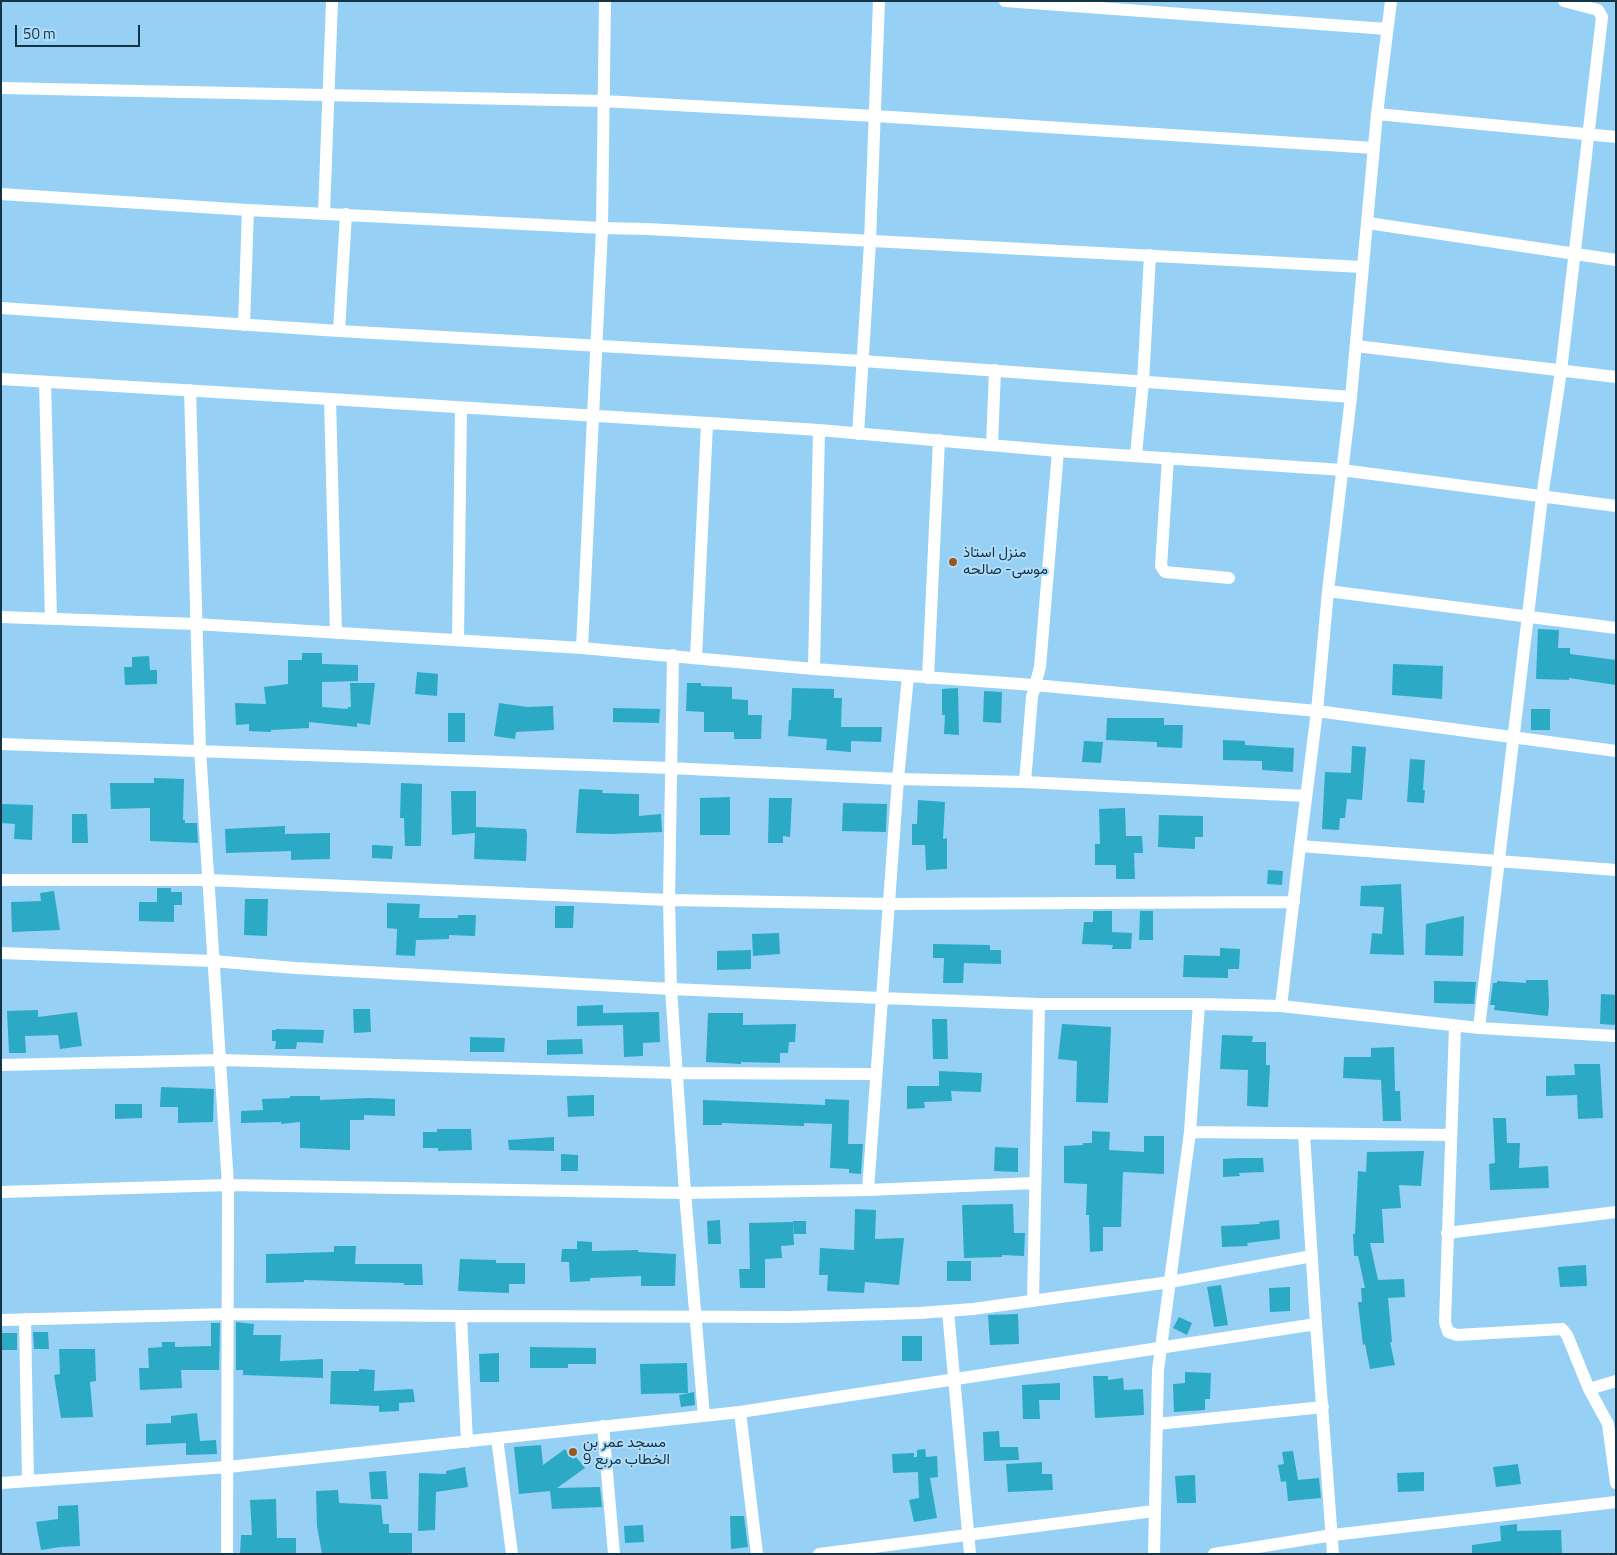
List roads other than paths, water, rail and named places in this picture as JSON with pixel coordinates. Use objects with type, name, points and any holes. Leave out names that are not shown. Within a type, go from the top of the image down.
[{"type":"street","points":[[324,213],[332,1]]},
{"type":"street","points":[[582,648],[602,228],[605,1]]},
{"type":"street","points":[[858,434],[870,242],[880,1]]},
{"type":"street","points":[[1005,1],[1387,29]]},
{"type":"street","points":[[1281,1006],[1317,712],[1328,591],[1356,346],[1374,148],[1391,1]]},
{"type":"street","points":[[1478,1028],[1542,497],[1561,371],[1602,17],[1598,10],[1564,1]]},
{"type":"street","points":[[1,88],[603,101],[875,116],[1374,148]]},
{"type":"street","points":[[1378,114],[1616,137]]},
{"type":"street","points":[[1,194],[248,210],[1362,267]]},
{"type":"street","points":[[244,325],[248,210]]},
{"type":"street","points":[[339,331],[346,214]]},
{"type":"street","points":[[1368,224],[1616,260]]},
{"type":"street","points":[[1136,455],[1143,382],[1150,255]]},
{"type":"street","points":[[1,308],[339,331],[863,361],[1350,397]]},
{"type":"street","points":[[1356,346],[1616,377]]},
{"type":"street","points":[[992,445],[995,370]]},
{"type":"street","points":[[1,379],[330,398],[819,430],[1058,451],[1342,470],[1616,506]]},
{"type":"street","points":[[45,382],[50,618]]},
{"type":"street","points":[[190,390],[200,750],[228,1185],[227,1554]]},
{"type":"street","points":[[330,398],[336,632]]},
{"type":"street","points":[[458,640],[461,408]]},
{"type":"street","points":[[696,657],[707,424]]},
{"type":"street","points":[[814,669],[819,430]]},
{"type":"street","points":[[928,678],[939,440]]},
{"type":"street","points":[[1025,782],[1032,697],[1040,667],[1058,451]]},
{"type":"street","points":[[1168,458],[1161,566],[1165,572],[1229,578]]},
{"type":"street","points":[[1328,591],[1616,628]]},
{"type":"street","points":[[1,617],[196,624],[673,655],[814,669],[1034,685],[1317,712],[1616,751]]},
{"type":"street","points":[[673,655],[669,900],[671,989],[685,1193],[704,1416]]},
{"type":"street","points":[[868,1190],[898,779],[908,676]]},
{"type":"street","points":[[1,744],[670,768],[898,779],[1025,782],[1306,796]]},
{"type":"street","points":[[1300,846],[1616,870]]},
{"type":"street","points":[[1,880],[208,880],[669,900],[889,904],[1294,902]]},
{"type":"street","points":[[1,953],[213,961],[295,968],[671,989],[882,998],[1038,1004],[1281,1006],[1454,1026],[1616,1036]]},
{"type":"street","points":[[1033,1301],[1038,1004]]},
{"type":"street","points":[[1154,1554],[1158,1370],[1190,1132],[1199,1004]]},
{"type":"street","points":[[1454,1026],[1445,1322],[1448,1332],[1457,1335],[1562,1329],[1567,1335],[1589,1389],[1608,1424],[1616,1483]]},
{"type":"street","points":[[1,1065],[220,1060],[676,1073],[876,1074]]},
{"type":"street","points":[[1190,1132],[1451,1135]]},
{"type":"street","points":[[1304,1134],[1316,1324],[1334,1554]]},
{"type":"street","points":[[1,1192],[228,1185],[685,1193],[868,1190],[1035,1183]]},
{"type":"street","points":[[1447,1233],[1616,1212]]},
{"type":"street","points":[[1,1320],[228,1314],[791,1317],[919,1314],[1033,1301],[1170,1282],[1312,1256]]},
{"type":"street","points":[[948,1311],[970,1554]]},
{"type":"street","points":[[461,1316],[467,1442]]},
{"type":"street","points":[[25,1319],[28,1481]]},
{"type":"street","points":[[1,1482],[228,1467],[740,1412],[1316,1324]]},
{"type":"street","points":[[1589,1389],[1616,1381]]},
{"type":"street","points":[[1157,1424],[1322,1407]]},
{"type":"street","points":[[740,1412],[757,1554]]},
{"type":"street","points":[[603,1426],[614,1554]]},
{"type":"street","points":[[497,1438],[512,1554]]},
{"type":"street","points":[[1214,1554],[1333,1535],[1616,1502]]},
{"type":"street","points":[[819,1554],[1154,1511]]},
{"type":"place","name":"منزل استاذ موسى- صالحه","points":[[953,562]]},
{"type":"place","name":"مسجد عمر بن الخطاب مربع 9","points":[[573,1452]]}]
